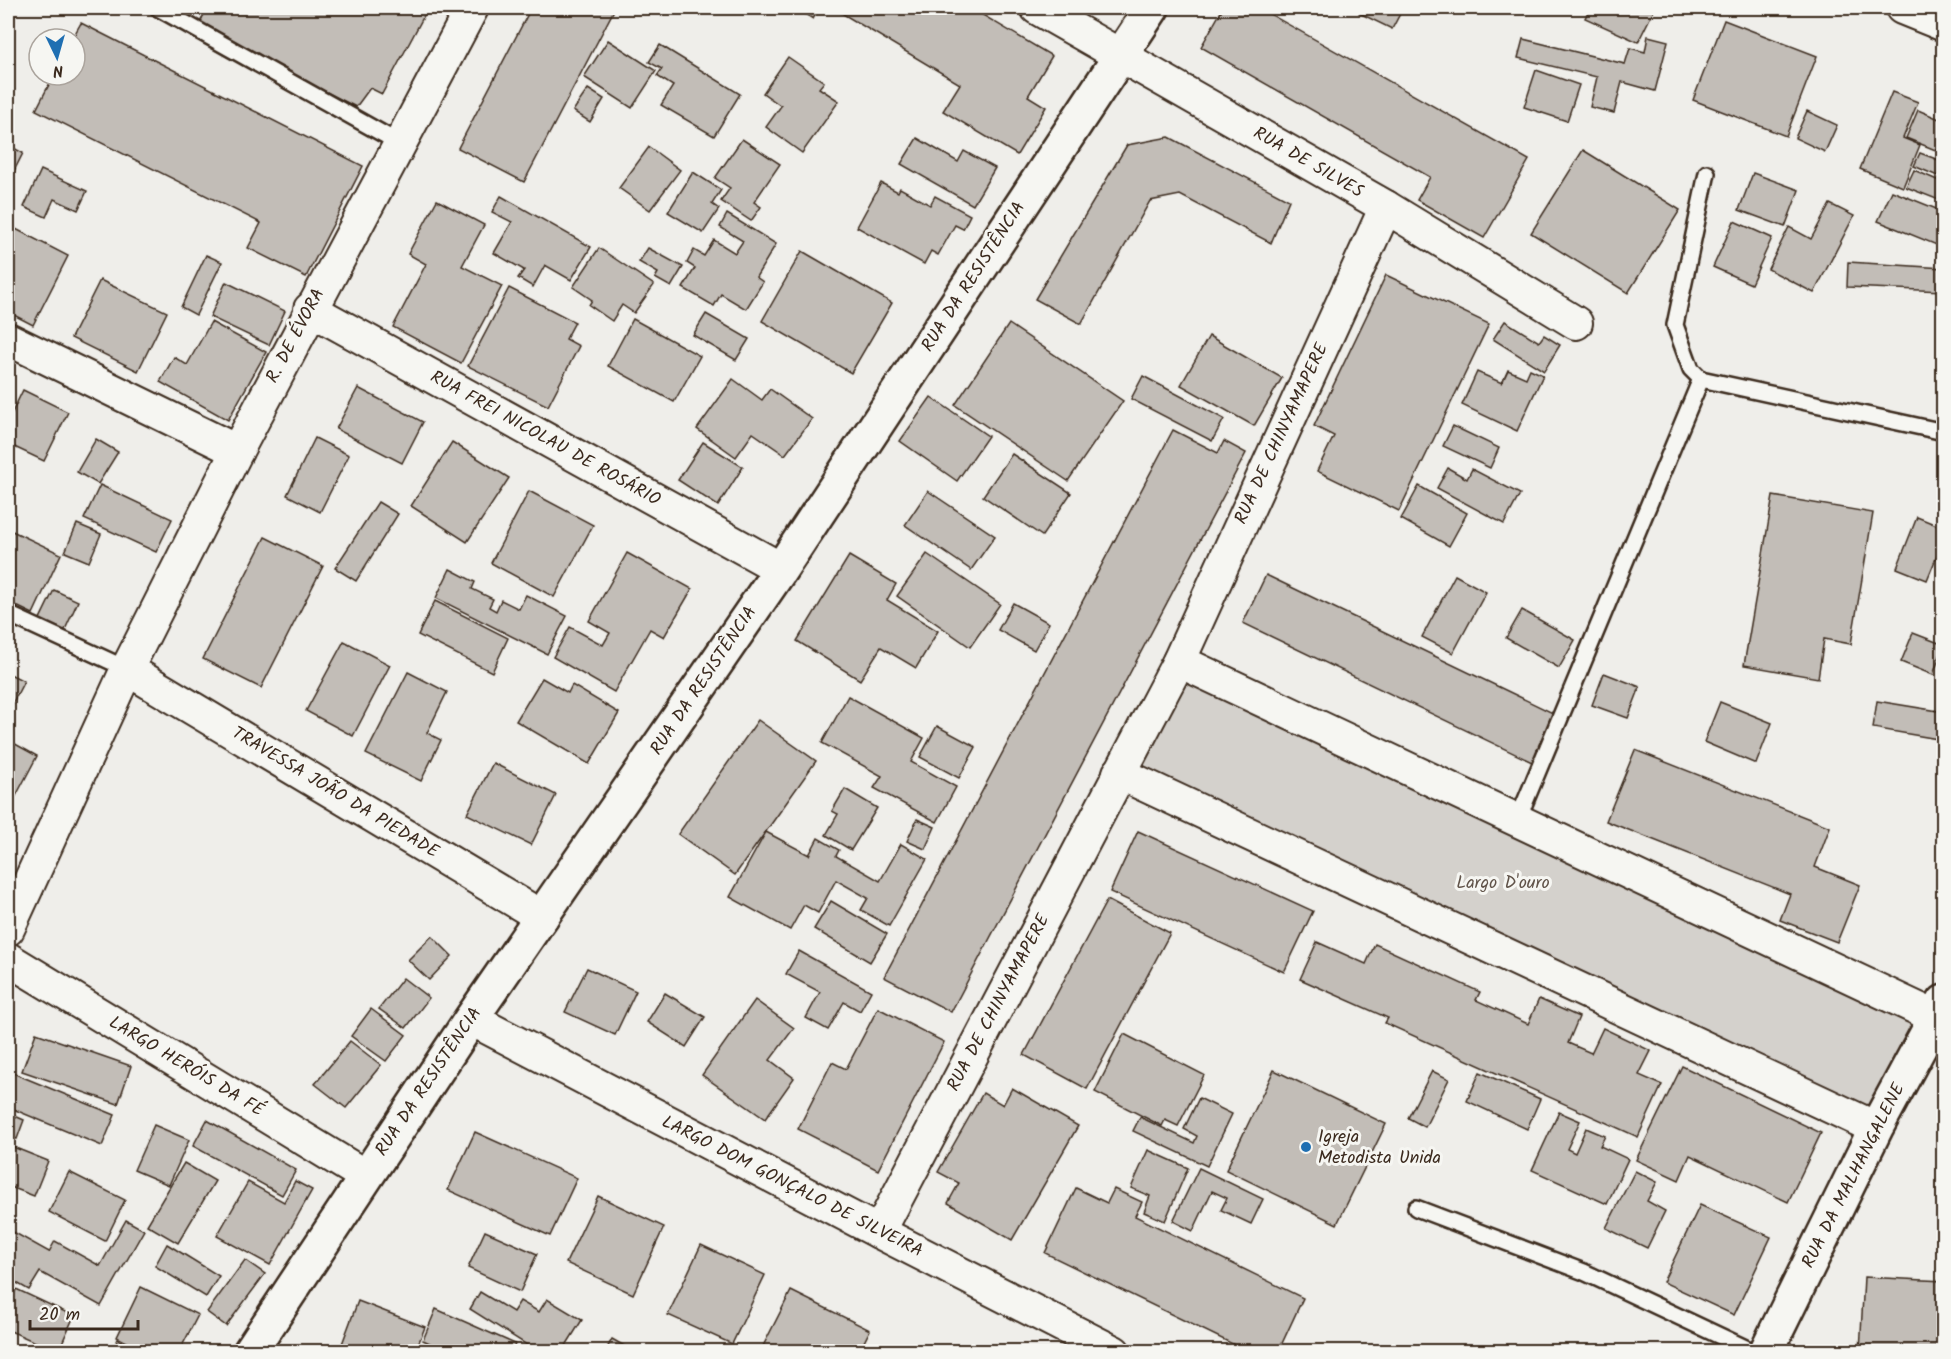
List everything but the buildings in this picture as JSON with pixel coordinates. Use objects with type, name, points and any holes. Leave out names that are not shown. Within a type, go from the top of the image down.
[{"type":"street","name":"R. DE ÉVORA","points":[[8,929],[127,669],[310,309],[401,144],[472,8]]},
{"type":"street","name":"RUA DE SILVES","points":[[1037,8],[1386,207],[1576,323]]},
{"type":"street","name":"RUA DA RESISTÊNCIA","points":[[250,1352],[471,1019],[781,569],[1152,8]]},
{"type":"street","points":[[1902,8],[1944,26]]},
{"type":"street","name":"RUA DE CHINYAMAPERE","points":[[879,1232],[1179,661],[1386,207]]},
{"type":"street","name":"RUA FREI NICOLAU DE ROSÁRIO","points":[[310,309],[781,569]]},
{"type":"street","points":[[8,339],[237,451]]},
{"type":"street","points":[[1179,661],[1941,1014]]},
{"type":"street","name":"TRAVESSA JOÃO DA PIEDADE","points":[[127,669],[542,917]]},
{"type":"street","points":[[1119,773],[1876,1128]]},
{"type":"street","name":"LARGO HERÓIS DA FÉ","points":[[8,959],[365,1176]]},
{"type":"street","name":"RUA DA MALHANGALENE","points":[[1766,1352],[1876,1128],[1941,1014]]},
{"type":"street","name":"LARGO DOM GONÇALO DE SILVEIRA","points":[[471,1019],[1114,1352]]},
{"type":"lane","points":[[158,8],[401,144]]},
{"type":"lane","points":[[1707,172],[1676,325],[1691,369],[1701,379],[1944,432]]},
{"type":"lane","points":[[1518,819],[1701,379]]},
{"type":"lane","points":[[8,614],[127,669]]},
{"type":"lane","points":[[1416,1208],[1584,1272],[1754,1352]]},
{"type":"green space","name":"Largo D'ouro","points":[[1179,661],[1936,1018],[1876,1128],[1119,773]]},
{"type":"place","name":"Igreja Metodista Unida","points":[[1306,1147]]}]
